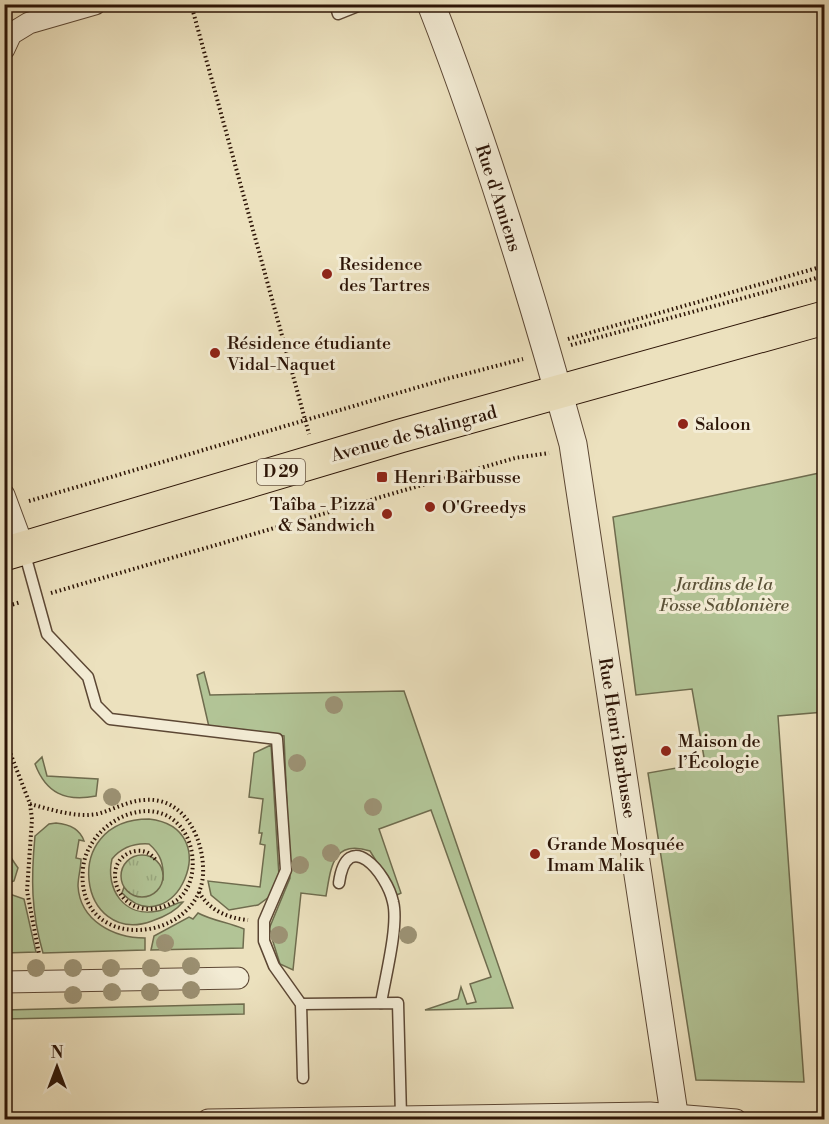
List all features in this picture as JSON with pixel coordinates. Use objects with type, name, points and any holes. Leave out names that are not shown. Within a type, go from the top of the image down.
[{"type":"main road","name":"Avenue de Stalingrad","points":[[14,551],[316,461],[825,318]]},
{"type":"street","points":[[4,49],[11,34],[29,23],[96,4]]},
{"type":"street","name":"Rue d'Amiens","points":[[430,4],[459,76],[559,393]]},
{"type":"street","name":"Rue Henri Barbusse","points":[[559,393],[573,450],[674,1116]]},
{"type":"street","points":[[7,501],[14,551]]},
{"type":"street","points":[[4,982],[238,978]]},
{"type":"street","points":[[208,1119],[674,1116],[736,1119]]},
{"type":"lane","points":[[335,4],[338,14],[363,4]]},
{"type":"lane","points":[[14,551],[37,597],[47,634],[88,677],[96,705],[110,718],[276,739],[286,870],[264,921],[264,941],[270,959],[301,1004],[303,1078]]},
{"type":"lane","points":[[339,882],[343,864],[350,857],[357,855],[367,858],[379,874],[393,901],[394,916],[381,1003]]},
{"type":"lane","points":[[301,1004],[399,1003],[401,1116]]},
{"type":"path","points":[[191,4],[316,461]]},
{"type":"path","points":[[7,501],[305,421],[825,266]]},
{"type":"path","points":[[545,348],[825,276]]},
{"type":"path","points":[[4,607],[515,458],[573,450]]},
{"type":"path","points":[[4,736],[30,804],[32,819],[27,891],[39,954]]},
{"type":"path","points":[[30,804],[65,813],[97,814],[125,802],[147,799],[175,808],[192,823],[198,834],[204,865],[199,892],[180,915],[150,930],[114,926],[96,915],[89,906],[82,887],[86,853],[96,836],[115,819],[139,812],[161,815],[184,831],[191,847],[192,870],[183,896],[158,908],[139,909],[124,900],[120,894],[116,881],[117,867],[126,855],[140,850],[150,853],[156,860]]},
{"type":"path","points":[[199,892],[205,903],[227,916],[264,921]]},
{"type":"green space","name":"Jardins de la Fosse Sablonière","points":[[824,472],[824,712],[778,716],[804,1082],[696,1080],[648,773],[705,763],[692,689],[636,695],[613,517]]},
{"type":"green space","points":[[204,672],[210,695],[404,691],[513,1008],[425,1010],[458,999],[461,987],[467,1004],[476,1002],[470,984],[491,977],[431,810],[379,829],[401,893],[397,895],[370,851],[357,848],[341,853],[332,866],[326,896],[301,893],[293,970],[280,964],[269,929],[290,878],[284,736],[209,727],[197,675]]},
{"type":"green space","points":[[271,745],[279,876],[269,897],[258,905],[229,910],[211,895],[208,881],[260,887],[265,845],[260,844],[262,833],[259,833],[263,799],[249,797],[254,753]]},
{"type":"green space","points":[[42,757],[47,776],[98,779],[96,796],[75,798],[58,793],[51,788],[35,764]]},
{"type":"green space","points":[[149,819],[173,827],[186,842],[189,860],[185,879],[174,895],[159,905],[141,905],[122,893],[124,887],[129,892],[163,880],[163,869],[159,856],[149,844],[138,844],[124,849],[112,859],[111,881],[120,899],[135,910],[146,912],[161,910],[183,902],[161,918],[127,924],[108,916],[95,901],[89,880],[91,858],[101,839],[120,824]]},
{"type":"green space","points":[[56,823],[73,828],[80,833],[84,841],[79,840],[76,858],[81,859],[78,886],[85,909],[92,918],[111,931],[145,938],[145,950],[43,953],[36,923],[33,895],[35,836],[49,824]]},
{"type":"green space","points":[[5,849],[18,868],[14,881],[5,884]]},
{"type":"green space","points":[[142,855],[157,861],[163,876],[157,891],[142,897],[127,891],[121,876],[127,861]]},
{"type":"green space","points":[[4,892],[24,899],[36,952],[5,953]]},
{"type":"green space","points":[[198,913],[244,929],[243,948],[151,950],[154,936],[189,917],[193,919]]},
{"type":"green space","points":[[244,1004],[244,1014],[5,1019],[5,1010]]},
{"type":"place","name":"Residence des Tartres","points":[[327,274]]},
{"type":"place","name":"Résidence étudiante Vidal-Naquet","points":[[215,353]]},
{"type":"place","name":"Saloon","points":[[683,424]]},
{"type":"place","name":"Henri Barbusse","points":[[382,477]]},
{"type":"place","name":"O'Greedys","points":[[430,507]]},
{"type":"place","name":"Taîba - Pizza & Sandwich","points":[[387,514]]},
{"type":"place","name":"Maison de l’Écologie","points":[[666,751]]},
{"type":"place","name":"Grande Mosquée Imam Malik","points":[[535,854]]}]
